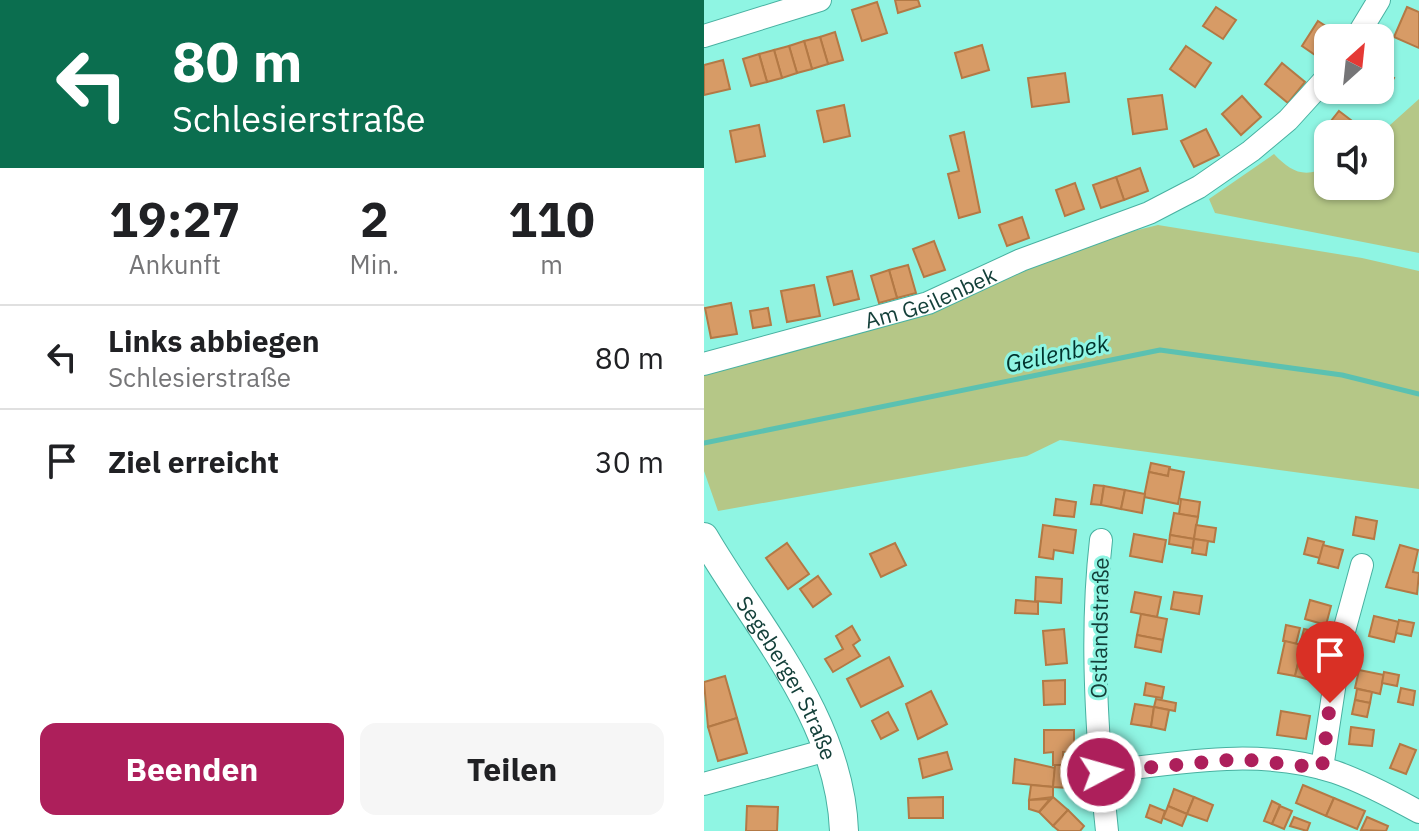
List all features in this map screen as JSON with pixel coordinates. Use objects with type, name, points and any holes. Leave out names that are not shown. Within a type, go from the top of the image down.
[{"type":"main road","name":"Segeberger Straße","points":[[704,537],[793,675],[827,750],[837,785],[844,831]]},
{"type":"street","points":[[704,36],[820,0]]},
{"type":"street","points":[[1364,24],[1379,0]]},
{"type":"street","name":"Am Geilenbek","points":[[704,364],[928,303],[1021,260],[1149,213],[1199,187],[1251,151],[1288,120],[1314,91]]},
{"type":"street","name":"Ostlandstraße","points":[[1101,540],[1094,666],[1107,831]]},
{"type":"street","points":[[1322,768],[1341,642],[1362,565]]},
{"type":"street","points":[[704,784],[827,750]]},
{"type":"street","points":[[1101,772],[1218,759],[1260,759],[1322,768],[1353,779],[1419,812]]},
{"type":"green space","points":[[1419,99],[1419,253],[1215,213],[1209,199],[1274,154],[1292,169],[1305,173],[1314,172],[1314,200],[1394,200],[1394,121]]},
{"type":"green space","points":[[1158,225],[1362,258],[1419,271],[1419,489],[1060,440],[1027,456],[718,511],[704,471],[704,375],[1101,239]]},
{"type":"building","points":[[895,0],[918,0],[920,6],[898,13]]},
{"type":"building","points":[[877,2],[887,33],[862,41],[852,10]]},
{"type":"building","points":[[1216,7],[1236,20],[1223,39],[1203,26]]},
{"type":"building","points":[[1407,7],[1419,12],[1419,48],[1394,37]]},
{"type":"building","points":[[1314,27],[1314,54],[1302,46]]},
{"type":"building","points":[[835,32],[843,60],[828,64],[820,37]]},
{"type":"building","points":[[820,37],[828,64],[812,69],[804,41]]},
{"type":"building","points":[[804,41],[812,69],[797,73],[789,46]]},
{"type":"building","points":[[982,45],[989,70],[962,78],[955,53]]},
{"type":"building","points":[[789,46],[797,73],[782,78],[774,50]]},
{"type":"building","points":[[1186,46],[1211,63],[1195,87],[1170,69]]},
{"type":"building","points":[[774,50],[782,78],[767,82],[759,54]]},
{"type":"building","points":[[759,54],[767,82],[751,86],[743,59]]},
{"type":"building","points":[[723,60],[730,89],[704,95],[704,65]]},
{"type":"building","points":[[1282,63],[1305,82],[1288,103],[1265,84]]},
{"type":"building","points":[[1065,73],[1069,102],[1032,107],[1028,78]]},
{"type":"building","points":[[1162,95],[1167,129],[1133,134],[1128,99]]},
{"type":"building","points":[[1242,96],[1261,117],[1241,135],[1222,114]]},
{"type":"building","points":[[844,105],[850,136],[824,142],[817,111]]},
{"type":"building","points":[[1339,111],[1351,120],[1332,120]]},
{"type":"building","points":[[759,125],[765,156],[736,162],[730,131]]},
{"type":"building","points":[[1206,129],[1219,155],[1194,167],[1181,141]]},
{"type":"building","points":[[964,132],[980,212],[959,218],[948,174],[959,171],[950,136]]},
{"type":"building","points":[[1140,168],[1148,191],[1124,200],[1116,177]]},
{"type":"building","points":[[1116,177],[1124,200],[1101,208],[1093,185]]},
{"type":"building","points":[[1075,183],[1084,209],[1065,216],[1056,190]]},
{"type":"building","points":[[1022,217],[1029,238],[1007,246],[999,225]]},
{"type":"building","points":[[934,241],[945,270],[924,277],[913,249]]},
{"type":"building","points":[[908,265],[916,293],[897,298],[889,270]]},
{"type":"building","points":[[889,270],[897,298],[879,303],[871,276]]},
{"type":"building","points":[[852,271],[859,299],[834,305],[827,277]]},
{"type":"building","points":[[814,285],[820,316],[787,322],[781,291]]},
{"type":"building","points":[[731,303],[737,334],[711,338],[705,308]]},
{"type":"building","points":[[768,308],[771,325],[753,328],[750,311]]},
{"type":"building","points":[[1151,463],[1170,467],[1168,476],[1149,472]]},
{"type":"building","points":[[1169,469],[1184,472],[1178,504],[1144,497],[1149,472],[1168,476]]},
{"type":"building","points":[[1094,485],[1104,486],[1101,505],[1091,504]]},
{"type":"building","points":[[1104,486],[1125,490],[1121,509],[1101,505]]},
{"type":"building","points":[[1125,490],[1145,494],[1142,513],[1121,509]]},
{"type":"building","points":[[1056,499],[1076,502],[1074,517],[1054,515]]},
{"type":"building","points":[[1181,499],[1200,502],[1198,517],[1179,514]]},
{"type":"building","points":[[1174,513],[1198,517],[1194,539],[1170,535]]},
{"type":"building","points":[[1356,517],[1377,521],[1374,539],[1353,535]]},
{"type":"building","points":[[1043,525],[1076,530],[1073,553],[1054,550],[1053,559],[1039,557]]},
{"type":"building","points":[[1196,525],[1216,528],[1214,542],[1194,539]]},
{"type":"building","points":[[1134,534],[1166,540],[1162,562],[1130,556]]},
{"type":"building","points":[[1170,535],[1194,539],[1193,548],[1169,544]]},
{"type":"building","points":[[1308,538],[1324,542],[1320,558],[1304,554]]},
{"type":"building","points":[[1194,539],[1208,541],[1206,555],[1192,553]]},
{"type":"building","points":[[787,543],[809,574],[788,589],[766,558]]},
{"type":"building","points":[[895,543],[906,565],[881,577],[870,554]]},
{"type":"building","points":[[1323,545],[1343,550],[1338,568],[1318,563]]},
{"type":"building","points":[[1400,545],[1418,550],[1413,572],[1419,573],[1417,594],[1386,587]]},
{"type":"building","points":[[818,576],[831,594],[813,607],[800,589]]},
{"type":"building","points":[[1036,577],[1062,579],[1061,603],[1035,601]]},
{"type":"building","points":[[1135,592],[1161,597],[1157,617],[1131,612]]},
{"type":"building","points":[[1174,592],[1202,596],[1199,614],[1171,609]]},
{"type":"building","points":[[1016,600],[1038,602],[1038,614],[1015,613]]},
{"type":"building","points":[[1310,600],[1331,606],[1326,625],[1305,619]]},
{"type":"building","points":[[1141,614],[1167,619],[1163,640],[1137,635]]},
{"type":"building","points":[[1374,616],[1399,622],[1394,642],[1369,636]]},
{"type":"building","points":[[1399,620],[1414,623],[1411,636],[1396,633]]},
{"type":"building","points":[[1286,625],[1300,628],[1296,644],[1283,641]]},
{"type":"building","points":[[852,626],[860,640],[853,645],[860,656],[833,672],[825,659],[843,649],[836,636]]},
{"type":"building","points":[[1064,629],[1067,663],[1046,665],[1043,631]]},
{"type":"building","points":[[1304,629],[1319,632],[1315,648],[1300,645]]},
{"type":"building","points":[[1137,635],[1163,640],[1161,652],[1135,647]]},
{"type":"building","points":[[1285,641],[1302,645],[1295,676],[1278,673]]},
{"type":"building","points":[[1300,656],[1318,660],[1314,681],[1295,676]]},
{"type":"building","points":[[889,657],[903,686],[861,707],[847,679]]},
{"type":"building","points":[[1359,670],[1384,675],[1380,694],[1355,688]]},
{"type":"building","points":[[1384,672],[1399,675],[1397,686],[1382,683]]},
{"type":"building","points":[[725,676],[737,718],[708,727],[704,682]]},
{"type":"building","points":[[1065,680],[1065,704],[1044,705],[1043,681]]},
{"type":"building","points":[[1146,683],[1164,687],[1162,698],[1144,695]]},
{"type":"building","points":[[1401,688],[1415,691],[1413,705],[1398,702]]},
{"type":"building","points":[[1357,689],[1372,692],[1370,703],[1355,700]]},
{"type":"building","points":[[931,691],[947,724],[918,739],[906,704]]},
{"type":"building","points":[[1156,699],[1176,703],[1175,711],[1154,707]]},
{"type":"building","points":[[1355,700],[1370,703],[1367,717],[1352,714]]},
{"type":"building","points":[[1135,704],[1154,707],[1151,727],[1131,724]]},
{"type":"building","points":[[1154,707],[1169,710],[1165,730],[1151,727]]},
{"type":"building","points":[[1281,711],[1310,716],[1306,739],[1277,735]]},
{"type":"building","points":[[888,712],[898,730],[881,739],[872,721]]},
{"type":"building","points":[[737,718],[747,753],[718,761],[708,727]]},
{"type":"building","points":[[1351,727],[1374,730],[1372,746],[1349,744]]},
{"type":"building","points":[[1044,730],[1074,730],[1074,752],[1063,752],[1063,765],[1053,765],[1053,752],[1044,753]]},
{"type":"building","points":[[1400,744],[1416,750],[1406,774],[1390,768]]},
{"type":"building","points":[[947,752],[952,769],[923,778],[919,759]]},
{"type":"building","points":[[1015,759],[1055,768],[1053,787],[1013,783]]},
{"type":"building","points":[[1055,765],[1069,765],[1068,788],[1053,787]]},
{"type":"building","points":[[1031,785],[1053,787],[1053,797],[1029,800]]},
{"type":"building","points":[[1303,785],[1334,798],[1326,816],[1296,803]]},
{"type":"building","points":[[1174,789],[1194,797],[1187,814],[1168,806]]},
{"type":"building","points":[[943,797],[943,818],[909,818],[908,798]]},
{"type":"building","points":[[1053,797],[1068,810],[1053,826],[1039,812]]},
{"type":"building","points":[[1194,797],[1213,805],[1207,821],[1187,814]]},
{"type":"building","points":[[1334,798],[1365,811],[1357,829],[1326,816]]},
{"type":"building","points":[[1050,799],[1039,812],[1029,809],[1029,800]]},
{"type":"building","points":[[1272,801],[1280,805],[1272,824],[1264,821]]},
{"type":"building","points":[[1150,805],[1165,811],[1161,823],[1146,817]]},
{"type":"building","points":[[747,806],[778,807],[777,831],[746,831]]},
{"type":"building","points":[[1168,806],[1187,814],[1182,826],[1163,818]]},
{"type":"building","points":[[1280,806],[1292,811],[1284,829],[1272,824]]},
{"type":"building","points":[[1068,810],[1084,826],[1080,831],[1059,831],[1053,826]]},
{"type":"building","points":[[1294,817],[1310,823],[1307,831],[1290,826]]},
{"type":"building","points":[[1367,817],[1388,826],[1386,831],[1361,830]]},
{"type":"waterway","name":"Geilenbek","points":[[704,443],[1160,350],[1342,375],[1419,394]]},
{"type":"route","points":[[1101,772],[1218,759],[1260,759],[1322,768],[1330,703]]}]
